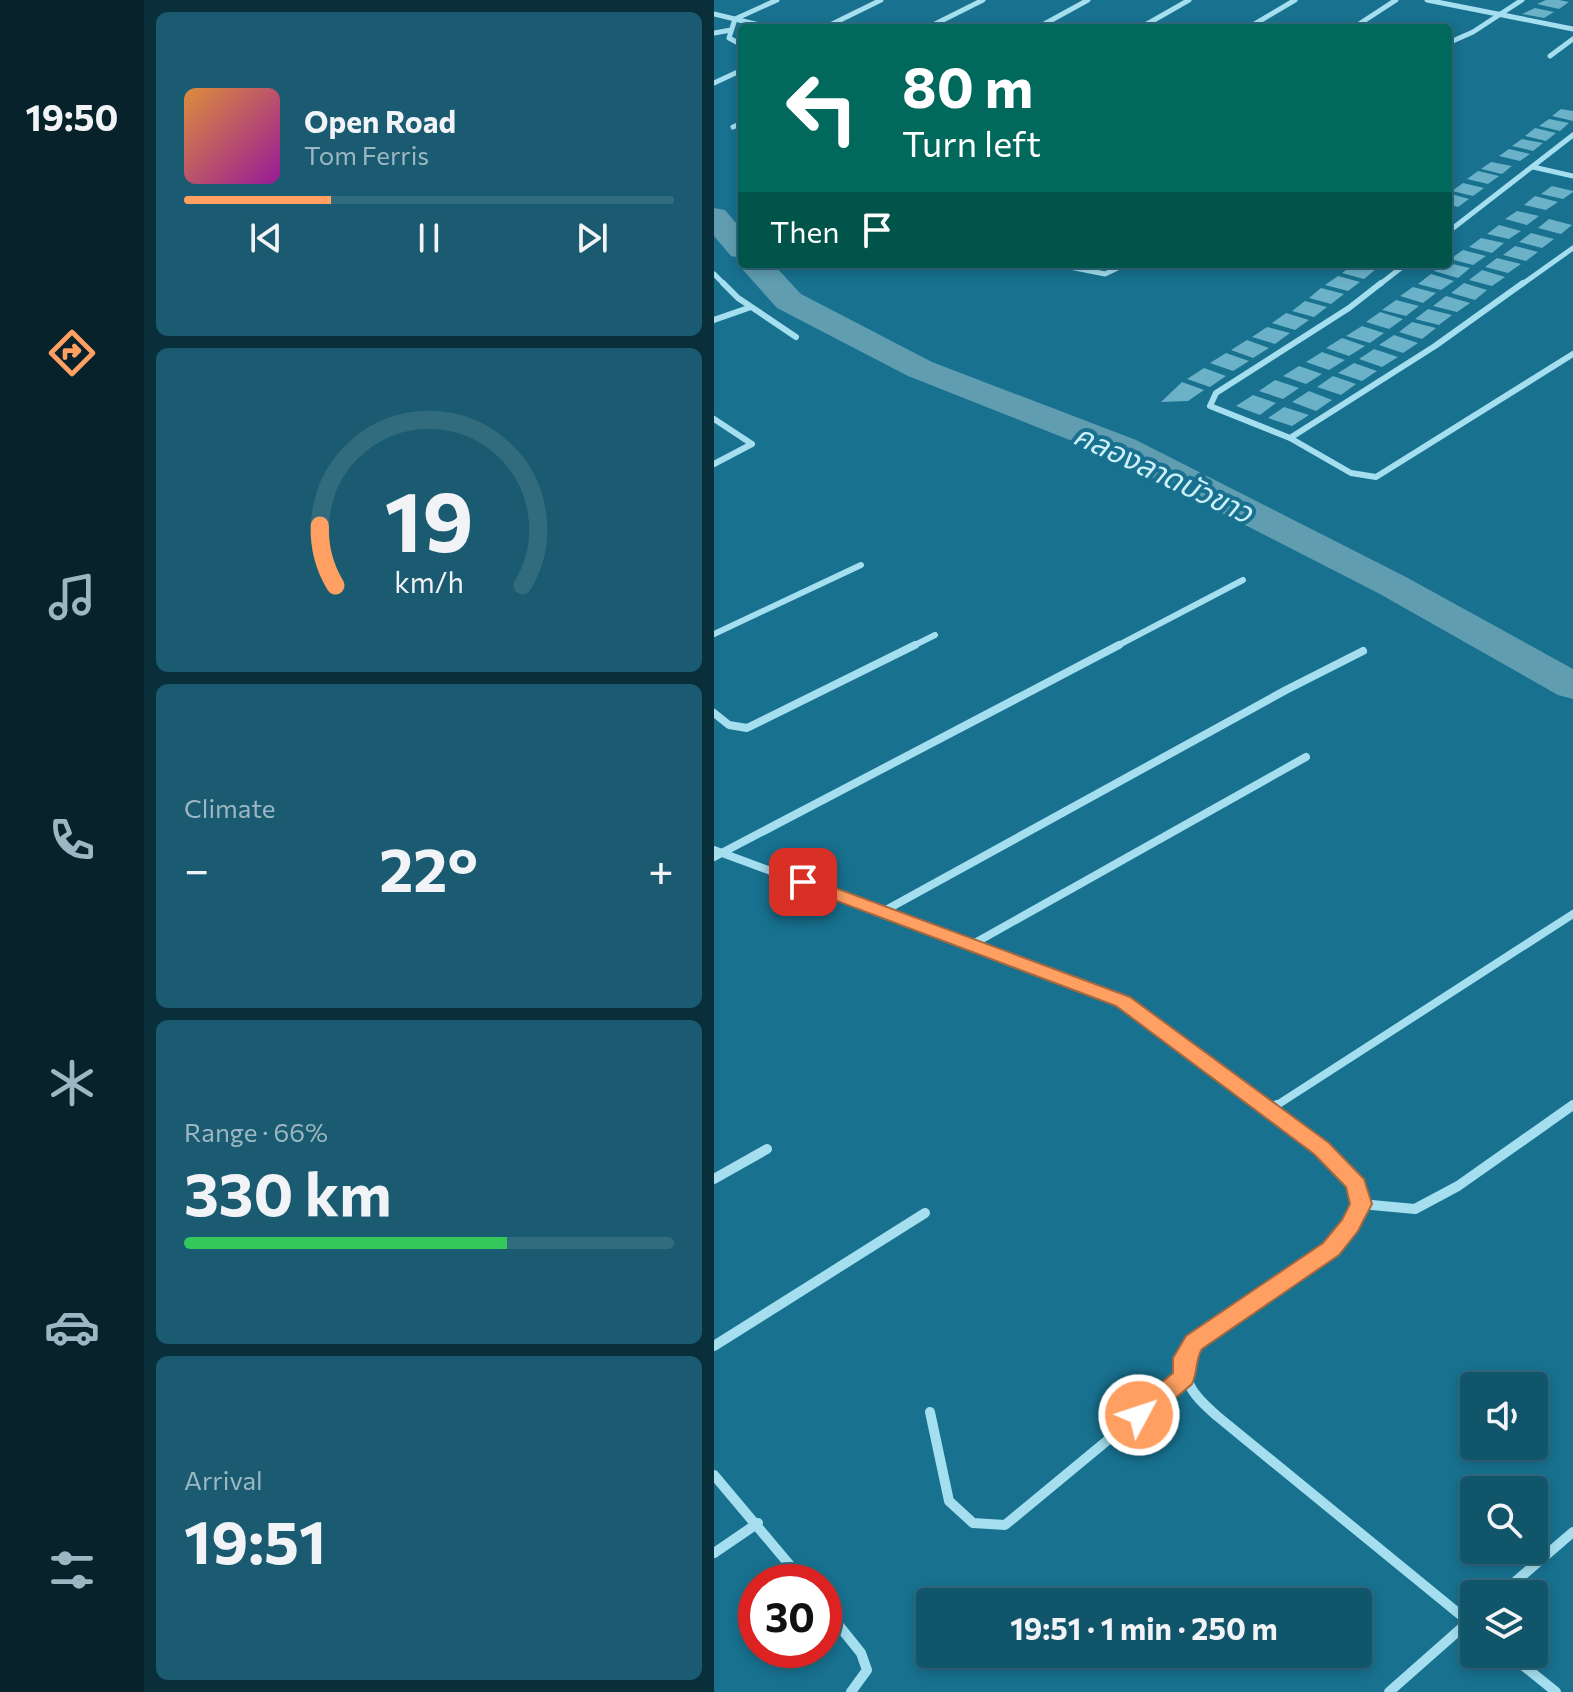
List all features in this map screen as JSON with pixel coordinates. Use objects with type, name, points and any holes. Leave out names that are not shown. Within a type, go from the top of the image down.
[{"type":"street","points":[[738,43],[729,38],[735,19],[777,0]]},
{"type":"street","points":[[832,24],[881,0]]},
{"type":"street","points":[[935,24],[983,0]]},
{"type":"street","points":[[1044,24],[1088,0]]},
{"type":"street","points":[[1147,24],[1189,0]]},
{"type":"street","points":[[1255,24],[1295,0]]},
{"type":"street","points":[[1359,24],[1396,0]]},
{"type":"street","points":[[1427,0],[1573,29]]},
{"type":"street","points":[[1452,41],[1522,0]]},
{"type":"street","points":[[714,14],[756,24]]},
{"type":"street","points":[[714,33],[731,30]]},
{"type":"street","points":[[1550,56],[1573,39]]},
{"type":"street","points":[[714,83],[738,72]]},
{"type":"street","points":[[733,127],[738,125]]},
{"type":"street","points":[[1452,229],[1573,135]]},
{"type":"street","points":[[1533,167],[1573,176]]},
{"type":"street","points":[[1290,438],[1435,346],[1573,248]]},
{"type":"street","points":[[1075,268],[1105,274],[1118,268]]},
{"type":"street","points":[[1401,268],[1349,308],[1211,399],[1210,406],[1290,438],[1351,473],[1376,477],[1573,354]]},
{"type":"street","points":[[714,274],[751,307],[796,337]]},
{"type":"street","points":[[714,320],[751,307]]},
{"type":"street","points":[[714,419],[752,444],[714,464]]},
{"type":"street","points":[[714,634],[861,565]]},
{"type":"street","points":[[717,853],[1243,580]]},
{"type":"street","points":[[714,713],[724,724],[747,728],[935,635]]},
{"type":"street","points":[[884,911],[1286,690],[1363,651]]},
{"type":"street","points":[[973,944],[1306,757]]},
{"type":"street","points":[[717,853],[884,911],[1123,1001],[1321,1148],[1356,1184],[1361,1204],[1350,1225],[1331,1249],[1194,1342],[1185,1358],[1184,1377],[1197,1399],[1460,1612]]},
{"type":"street","points":[[1270,1110],[1573,914]]},
{"type":"street","points":[[1361,1204],[1415,1209],[1458,1186],[1573,1105]]},
{"type":"street","points":[[714,1179],[767,1149]]},
{"type":"street","points":[[714,1346],[925,1213]]},
{"type":"street","points":[[930,1412],[949,1501],[973,1523],[1005,1525],[1184,1377]]},
{"type":"street","points":[[714,1475],[790,1564]]},
{"type":"street","points":[[714,1553],[758,1523]]},
{"type":"street","points":[[1517,1580],[1573,1532]]},
{"type":"street","points":[[842,1629],[861,1653],[867,1670],[851,1692]]},
{"type":"street","points":[[1389,1692],[1460,1632]]},
{"type":"street","points":[[1526,1668],[1556,1692]]},
{"type":"building","points":[[1546,0],[1569,2],[1559,9],[1537,4]]},
{"type":"building","points":[[1535,8],[1554,12],[1544,18],[1522,14]]},
{"type":"building","points":[[1561,109],[1573,111],[1573,121],[1552,116]]},
{"type":"building","points":[[1549,119],[1569,123],[1560,131],[1539,126]]},
{"type":"building","points":[[1535,128],[1556,133],[1546,141],[1525,136]]},
{"type":"building","points":[[1522,139],[1543,143],[1533,151],[1512,146]]},
{"type":"building","points":[[1509,149],[1530,154],[1520,161],[1499,156]]},
{"type":"building","points":[[1491,162],[1512,166],[1502,174],[1481,169]]},
{"type":"building","points":[[1478,171],[1499,176],[1488,184],[1467,179]]},
{"type":"building","points":[[1463,183],[1484,188],[1473,196],[1452,191]]},
{"type":"building","points":[[1552,186],[1573,192],[1563,199],[1541,194]]},
{"type":"building","points":[[1452,194],[1469,199],[1458,207],[1452,205]]},
{"type":"building","points":[[1535,196],[1558,202],[1546,210],[1524,205]]},
{"type":"building","points":[[1517,211],[1539,216],[1527,225],[1505,219]]},
{"type":"building","points":[[1549,219],[1572,225],[1561,234],[1538,228]]},
{"type":"building","points":[[1499,225],[1521,231],[1509,239],[1487,234]]},
{"type":"building","points":[[1531,233],[1554,239],[1542,248],[1519,242]]},
{"type":"building","points":[[1481,238],[1504,243],[1492,253],[1469,247]]},
{"type":"building","points":[[1515,246],[1538,252],[1526,261],[1503,255]]},
{"type":"building","points":[[1463,250],[1486,256],[1473,265],[1452,258]]},
{"type":"building","points":[[1497,258],[1521,264],[1508,273],[1485,267]]},
{"type":"building","points":[[1452,264],[1470,268],[1458,278],[1434,271],[1452,268]]},
{"type":"building","points":[[1349,268],[1376,269],[1364,279],[1342,273]]},
{"type":"building","points":[[1482,270],[1505,277],[1492,286],[1469,280]]},
{"type":"building","points":[[1431,274],[1454,281],[1441,290],[1418,284]]},
{"type":"building","points":[[1338,276],[1360,282],[1348,291],[1325,285]]},
{"type":"building","points":[[1464,283],[1487,290],[1475,300],[1451,293]]},
{"type":"building","points":[[1413,287],[1436,293],[1423,303],[1400,296]]},
{"type":"building","points":[[1321,288],[1344,294],[1331,304],[1309,298]]},
{"type":"building","points":[[1446,296],[1470,303],[1457,312],[1433,306]]},
{"type":"building","points":[[1396,300],[1419,306],[1406,316],[1382,310]]},
{"type":"building","points":[[1305,301],[1327,307],[1314,317],[1292,311]]},
{"type":"building","points":[[1428,309],[1452,315],[1439,325],[1415,319]]},
{"type":"building","points":[[1380,312],[1403,319],[1389,329],[1366,322]]},
{"type":"building","points":[[1286,313],[1309,320],[1295,330],[1272,323]]},
{"type":"building","points":[[1412,322],[1436,328],[1422,339],[1399,332]]},
{"type":"building","points":[[1362,326],[1384,333],[1370,343],[1346,336]]},
{"type":"building","points":[[1267,327],[1290,333],[1275,344],[1252,337]]},
{"type":"building","points":[[1394,335],[1418,343],[1403,353],[1379,345]]},
{"type":"building","points":[[1342,338],[1365,346],[1349,356],[1326,348]]},
{"type":"building","points":[[1247,340],[1269,348],[1253,358],[1231,350]]},
{"type":"building","points":[[1374,349],[1398,357],[1382,367],[1359,359]]},
{"type":"building","points":[[1322,352],[1345,360],[1329,370],[1306,362]]},
{"type":"building","points":[[1226,353],[1249,361],[1233,371],[1210,363]]},
{"type":"building","points":[[1354,363],[1377,371],[1362,381],[1338,373]]},
{"type":"building","points":[[1299,366],[1322,374],[1306,384],[1283,376]]},
{"type":"building","points":[[1204,368],[1226,376],[1210,387],[1187,379]]},
{"type":"building","points":[[1333,376],[1356,384],[1341,395],[1317,387]]},
{"type":"building","points":[[1275,380],[1299,388],[1283,399],[1259,391]]},
{"type":"building","points":[[1182,382],[1204,390],[1188,401],[1161,402]]},
{"type":"building","points":[[1309,391],[1332,400],[1316,411],[1292,402]]},
{"type":"building","points":[[1253,395],[1276,403],[1260,415],[1236,406]]},
{"type":"building","points":[[1284,407],[1309,415],[1292,426],[1268,418]]},
{"type":"waterway","name":"คลองลาดบัวขาว","points":[[714,217],[738,244]]},
{"type":"waterway","name":"คลองลาดบัวขาว","points":[[759,268],[789,301],[920,369],[1123,448],[1392,585],[1573,686]]},
{"type":"route","points":[[803,882],[1123,1001],[1321,1148],[1356,1184],[1361,1204],[1350,1225],[1331,1249],[1194,1342],[1185,1358],[1184,1377],[1139,1415]]}]
